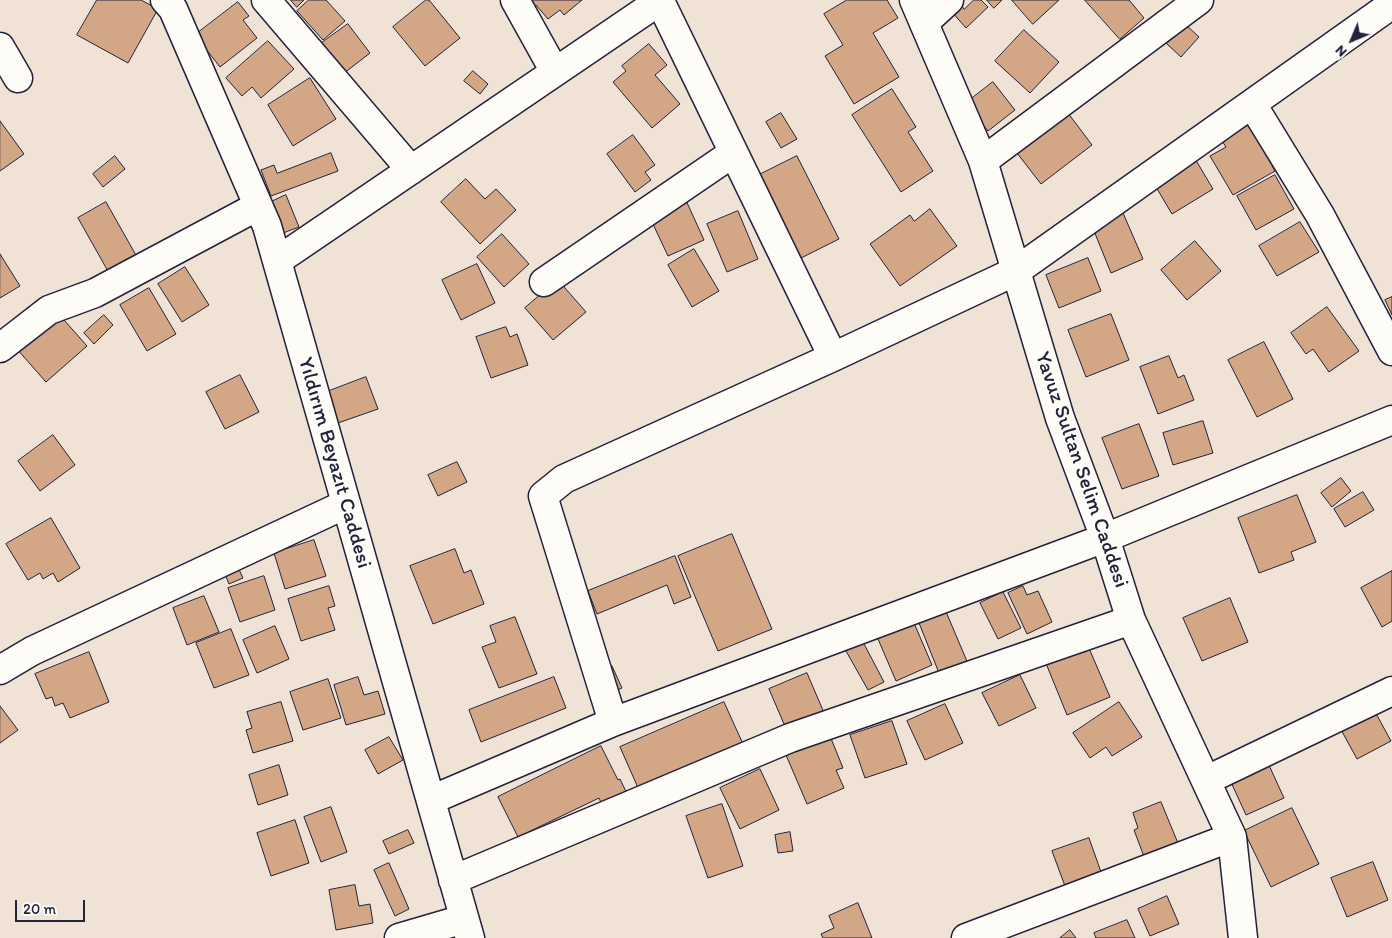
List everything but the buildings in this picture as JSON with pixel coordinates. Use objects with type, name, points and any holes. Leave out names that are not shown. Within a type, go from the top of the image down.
[{"type":"street","name":"Yıldırım Beyazıt Caddesi","points":[[165,0],[173,9],[267,226],[467,929]]},
{"type":"street","points":[[266,0],[411,170]]},
{"type":"street","points":[[515,0],[555,72]]},
{"type":"street","points":[[277,261],[555,72],[628,9],[660,0],[833,357]]},
{"type":"street","points":[[919,12],[949,0]]},
{"type":"street","points":[[983,162],[1198,0]]},
{"type":"street","points":[[613,722],[542,496],[564,479],[833,357],[1016,271],[1252,104],[1385,4]]},
{"type":"street","name":"Yavuz Sultan Selim Caddesi","points":[[919,12],[983,162],[1060,418],[1106,538],[1132,620],[1232,837],[1243,938]]},
{"type":"street","points":[[0,47],[18,78]]},
{"type":"street","points":[[1252,104],[1320,215],[1392,351]]},
{"type":"street","points":[[544,282],[733,153]]},
{"type":"street","points":[[0,348],[49,310],[95,293],[258,206]]},
{"type":"street","points":[[430,800],[613,722],[1106,538],[1392,420]]},
{"type":"street","points":[[0,670],[32,651],[346,504]]},
{"type":"street","points":[[453,880],[790,738],[1132,620]]},
{"type":"street","points":[[1207,780],[1392,691]]},
{"type":"street","points":[[966,938],[1232,837]]},
{"type":"street","points":[[399,938],[467,929]]}]
